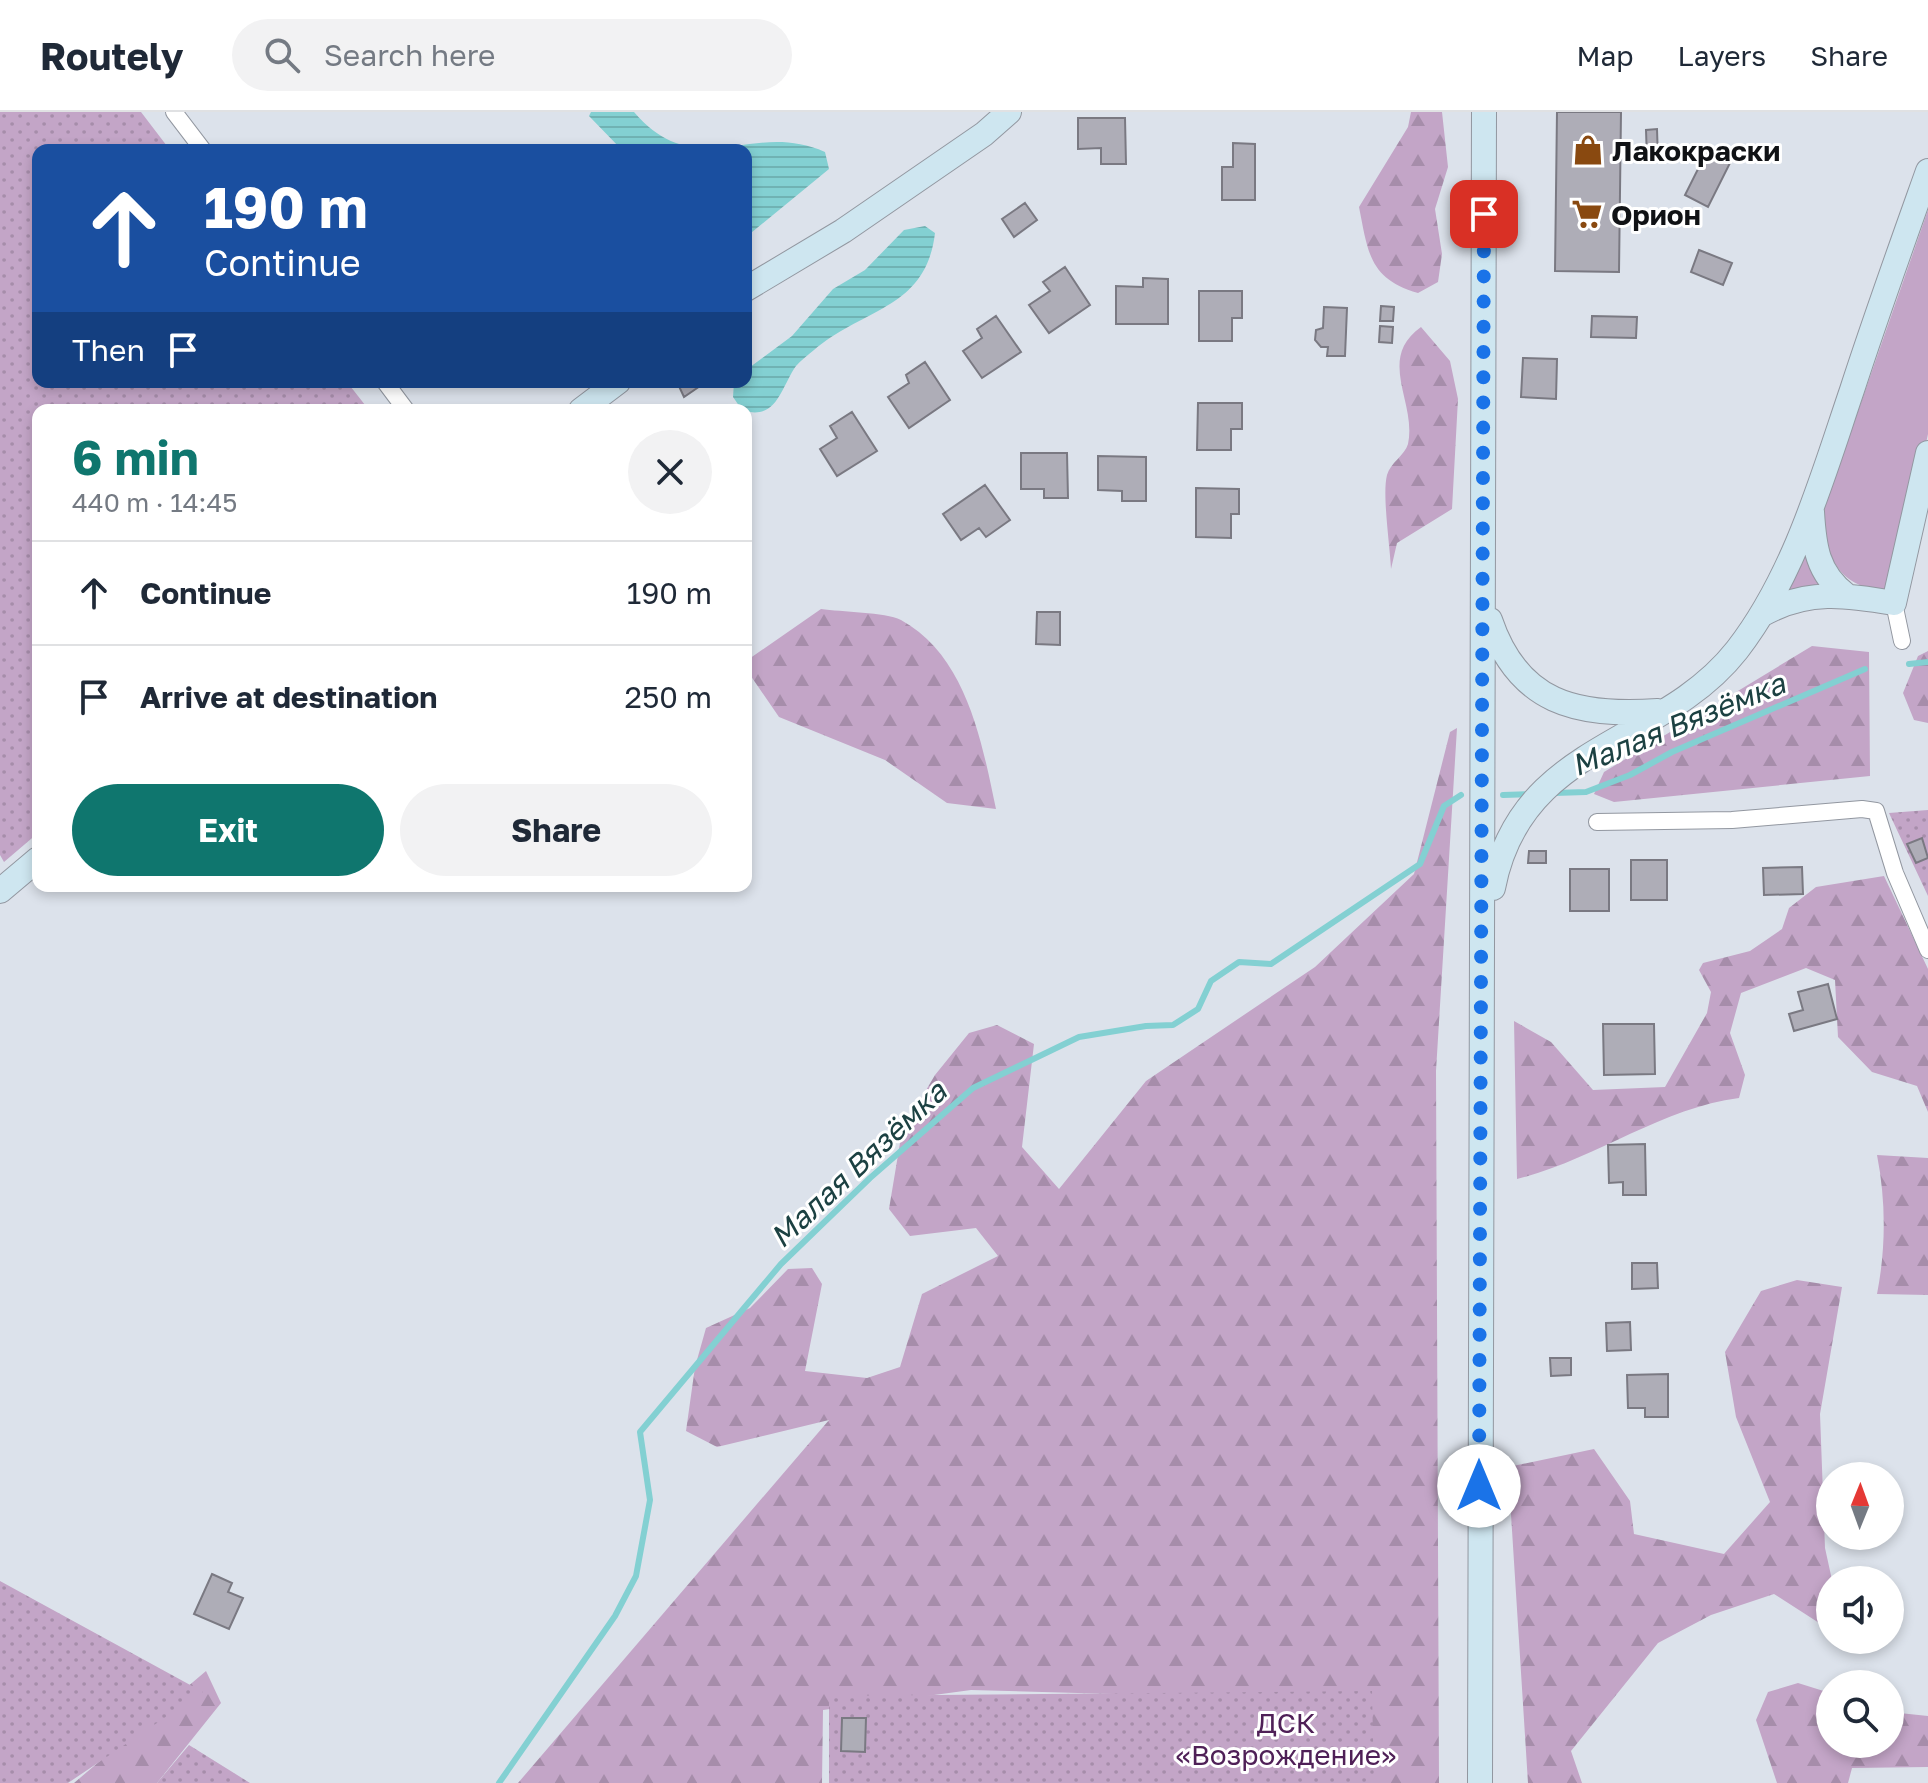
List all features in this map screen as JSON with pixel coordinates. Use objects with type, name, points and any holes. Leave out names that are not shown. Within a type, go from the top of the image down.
[{"type":"street","points":[[174,112],[198,144]]},
{"type":"street","points":[[752,285],[843,231],[972,143],[1009,112]]},
{"type":"street","points":[[1480,1783],[1484,112]]},
{"type":"street","points":[[1483,940],[1501,856],[1516,824],[1533,800],[1575,764],[1664,711],[1722,666],[1763,614],[1812,506],[1928,171]]},
{"type":"street","points":[[589,404],[610,388]]},
{"type":"street","points":[[1902,641],[1894,603],[1928,453]]},
{"type":"street","points":[[1812,506],[1817,559],[1831,581],[1846,595]]},
{"type":"street","points":[[1763,614],[1799,598],[1846,595],[1894,603]]},
{"type":"street","points":[[1483,598],[1502,653],[1510,666],[1538,692],[1565,703],[1601,710],[1664,711]]},
{"type":"street","points":[[1597,822],[1732,820],[1862,809],[1876,811],[1895,873],[1928,950]]},
{"type":"street","points":[[0,891],[32,864]]},
{"type":"green space","points":[[0,112],[141,112],[165,144],[32,144],[32,388],[352,388],[364,404],[32,404],[32,838],[4,862],[0,855]]},
{"type":"green space","points":[[1411,112],[1442,112],[1448,167],[1435,209],[1442,254],[1438,282],[1418,293],[1389,280],[1380,272],[1369,250],[1359,207],[1408,127]]},
{"type":"green space","points":[[1928,210],[1928,434],[1893,594],[1860,585],[1840,570],[1828,547],[1822,515]]},
{"type":"green space","points":[[1421,327],[1450,361],[1458,399],[1452,509],[1397,543],[1391,569],[1387,475],[1408,444],[1409,428],[1399,367],[1408,339]]},
{"type":"green space","points":[[1808,529],[1831,589],[1780,600]]},
{"type":"green space","points":[[821,609],[901,620],[942,655],[956,678],[977,730],[996,809],[947,803],[885,760],[779,717],[752,678],[752,657]]},
{"type":"green space","points":[[1812,646],[1869,652],[1870,776],[1614,802],[1594,794],[1604,772]]},
{"type":"green space","points":[[1928,651],[1928,723],[1914,720],[1903,693],[1918,656]]},
{"type":"green space","points":[[1457,728],[1436,1071],[1439,1783],[1290,1783],[1289,1699],[971,1690],[823,1710],[822,1783],[518,1783],[829,1420],[717,1447],[686,1431],[695,1367],[706,1328],[750,1308],[788,1269],[812,1268],[822,1284],[805,1371],[867,1378],[900,1367],[922,1294],[998,1256],[976,1228],[910,1236],[889,1209],[902,1131],[935,1075],[969,1033],[997,1025],[1034,1044],[1022,1147],[1059,1189],[1146,1081],[1315,967],[1414,874],[1450,732]]},
{"type":"green space","points":[[1928,810],[1928,896],[1889,813]]},
{"type":"green space","points":[[1884,876],[1928,969],[1928,1112],[1917,1086],[1872,1072],[1838,1037],[1835,980],[1806,968],[1741,993],[1730,1033],[1745,1075],[1739,1098],[1682,1112],[1573,1160],[1517,1179],[1514,1021],[1551,1042],[1593,1090],[1665,1087],[1707,1013],[1711,992],[1699,970],[1703,963],[1750,951],[1782,929],[1789,908],[1816,887]]},
{"type":"green space","points":[[1877,1155],[1928,1158],[1928,1295],[1877,1294],[1884,1224]]},
{"type":"green space","points":[[1797,1280],[1842,1287],[1820,1414],[1822,1462],[1816,1462],[1816,1550],[1825,1550],[1829,1566],[1816,1566],[1816,1621],[1774,1594],[1711,1615],[1658,1643],[1571,1751],[1582,1783],[1528,1783],[1508,1467],[1594,1449],[1630,1501],[1634,1534],[1724,1554],[1770,1502],[1736,1417],[1725,1352],[1761,1291]]},
{"type":"green space","points":[[0,1581],[203,1692],[68,1783],[0,1783]]},
{"type":"green space","points":[[206,1671],[221,1703],[157,1783],[74,1783]]},
{"type":"green space","points":[[1798,1683],[1816,1689],[1816,1758],[1904,1758],[1904,1713],[1928,1716],[1928,1767],[1852,1768],[1848,1783],[1777,1783],[1756,1720],[1768,1692]]},
{"type":"green space","name":"ДСК «Возрождение»","points":[[1372,1691],[1374,1783],[829,1783],[829,1696]]},
{"type":"green space","points":[[189,1745],[250,1783],[157,1783]]},
{"type":"water","points":[[591,112],[634,112],[657,133],[680,144],[616,144],[589,116]]},
{"type":"water","points":[[752,144],[798,144],[825,152],[829,169],[752,232]]},
{"type":"water","points":[[925,226],[935,233],[929,258],[906,292],[833,336],[805,358],[796,366],[771,407],[754,412],[752,404],[738,404],[733,397],[734,388],[752,388],[752,366],[792,336],[833,289],[865,270],[904,230]]},
{"type":"building","name":"Орион","points":[[1557,112],[1621,112],[1619,272],[1555,271]]},
{"type":"building","points":[[1078,118],[1125,118],[1126,164],[1101,164],[1101,148],[1078,149]]},
{"type":"building","points":[[1657,129],[1658,160],[1647,160],[1646,130]]},
{"type":"building","points":[[1233,143],[1255,144],[1255,200],[1222,200],[1222,167],[1233,167]]},
{"type":"building","points":[[1707,151],[1730,163],[1708,207],[1685,195]]},
{"type":"building","points":[[1025,203],[1037,220],[1014,237],[1002,219]]},
{"type":"building","points":[[1699,250],[1732,263],[1723,285],[1691,272]]},
{"type":"building","points":[[1065,267],[1090,305],[1049,333],[1029,305],[1050,291],[1043,282]]},
{"type":"building","points":[[1143,278],[1168,279],[1168,324],[1116,324],[1116,286],[1143,287]]},
{"type":"building","points":[[1199,291],[1242,291],[1242,318],[1232,318],[1232,341],[1199,341]]},
{"type":"building","points":[[1381,306],[1394,307],[1393,321],[1380,321]]},
{"type":"building","points":[[1324,307],[1347,308],[1345,356],[1327,356],[1328,347],[1321,347],[1315,340],[1316,330],[1323,328]]},
{"type":"building","points":[[996,316],[1021,352],[982,378],[963,351],[982,338],[977,329]]},
{"type":"building","points":[[1592,316],[1637,317],[1636,338],[1591,337]]},
{"type":"building","points":[[1380,326],[1393,327],[1392,343],[1379,342]]},
{"type":"building","points":[[1523,358],[1557,359],[1556,399],[1521,397]]},
{"type":"building","points":[[925,362],[950,400],[909,428],[888,397],[909,383],[906,375]]},
{"type":"building","points":[[680,388],[697,388],[684,397]]},
{"type":"building","points":[[1198,403],[1242,403],[1242,429],[1231,429],[1231,450],[1197,450]]},
{"type":"building","points":[[852,412],[877,451],[837,476],[820,449],[837,438],[830,426]]},
{"type":"building","points":[[1021,453],[1067,453],[1068,498],[1044,498],[1044,489],[1021,489]]},
{"type":"building","points":[[1098,456],[1146,457],[1146,501],[1122,501],[1122,491],[1098,490]]},
{"type":"building","points":[[985,485],[1010,520],[986,537],[979,528],[961,540],[943,514]]},
{"type":"building","points":[[1196,488],[1239,489],[1239,514],[1231,514],[1231,538],[1196,537]]},
{"type":"building","points":[[1037,612],[1060,612],[1060,645],[1036,644]]},
{"type":"building","points":[[1922,838],[1928,858],[1916,863],[1907,844]]},
{"type":"building","points":[[1529,851],[1546,851],[1546,863],[1528,863]]},
{"type":"building","points":[[1631,860],[1667,860],[1667,900],[1631,900]]},
{"type":"building","points":[[1802,867],[1803,894],[1764,895],[1763,868]]},
{"type":"building","points":[[1570,869],[1609,869],[1609,911],[1570,911]]},
{"type":"building","points":[[1828,984],[1837,1019],[1794,1031],[1789,1014],[1803,1010],[1798,992]]},
{"type":"building","points":[[1603,1024],[1654,1024],[1655,1074],[1604,1075]]},
{"type":"building","points":[[1645,1144],[1646,1195],[1623,1195],[1623,1182],[1609,1183],[1608,1145]]},
{"type":"building","points":[[1632,1263],[1657,1263],[1658,1288],[1632,1289]]},
{"type":"building","points":[[1630,1322],[1631,1350],[1607,1351],[1606,1323]]},
{"type":"building","points":[[1550,1358],[1571,1358],[1571,1375],[1551,1376]]},
{"type":"building","points":[[1668,1374],[1668,1417],[1645,1417],[1645,1408],[1628,1408],[1627,1375]]},
{"type":"building","points":[[212,1574],[232,1583],[228,1592],[243,1598],[229,1629],[194,1614]]},
{"type":"building","points":[[842,1718],[866,1718],[865,1752],[841,1751]]},
{"type":"waterway","name":"Малая Вязёмка","points":[[1909,664],[1928,662]]},
{"type":"waterway","name":"Малая Вязёмка","points":[[1554,793],[1586,792],[1630,775],[1672,752],[1865,669]]},
{"type":"waterway","name":"Малая Вязёмка","points":[[1503,795],[1531,794]]},
{"type":"waterway","name":"Малая Вязёмка","points":[[499,1783],[615,1616],[636,1576],[650,1500],[640,1432],[781,1264],[870,1178],[973,1088],[1079,1037],[1146,1026],[1173,1025],[1198,1009],[1211,981],[1239,962],[1271,964],[1420,864],[1444,806],[1461,795]]},
{"type":"place","name":"Лакокраски","points":[[1588,150]]},
{"type":"place","name":"Орион","points":[[1587,214]]},
{"type":"route","points":[[1479,1486],[1484,214]]}]
